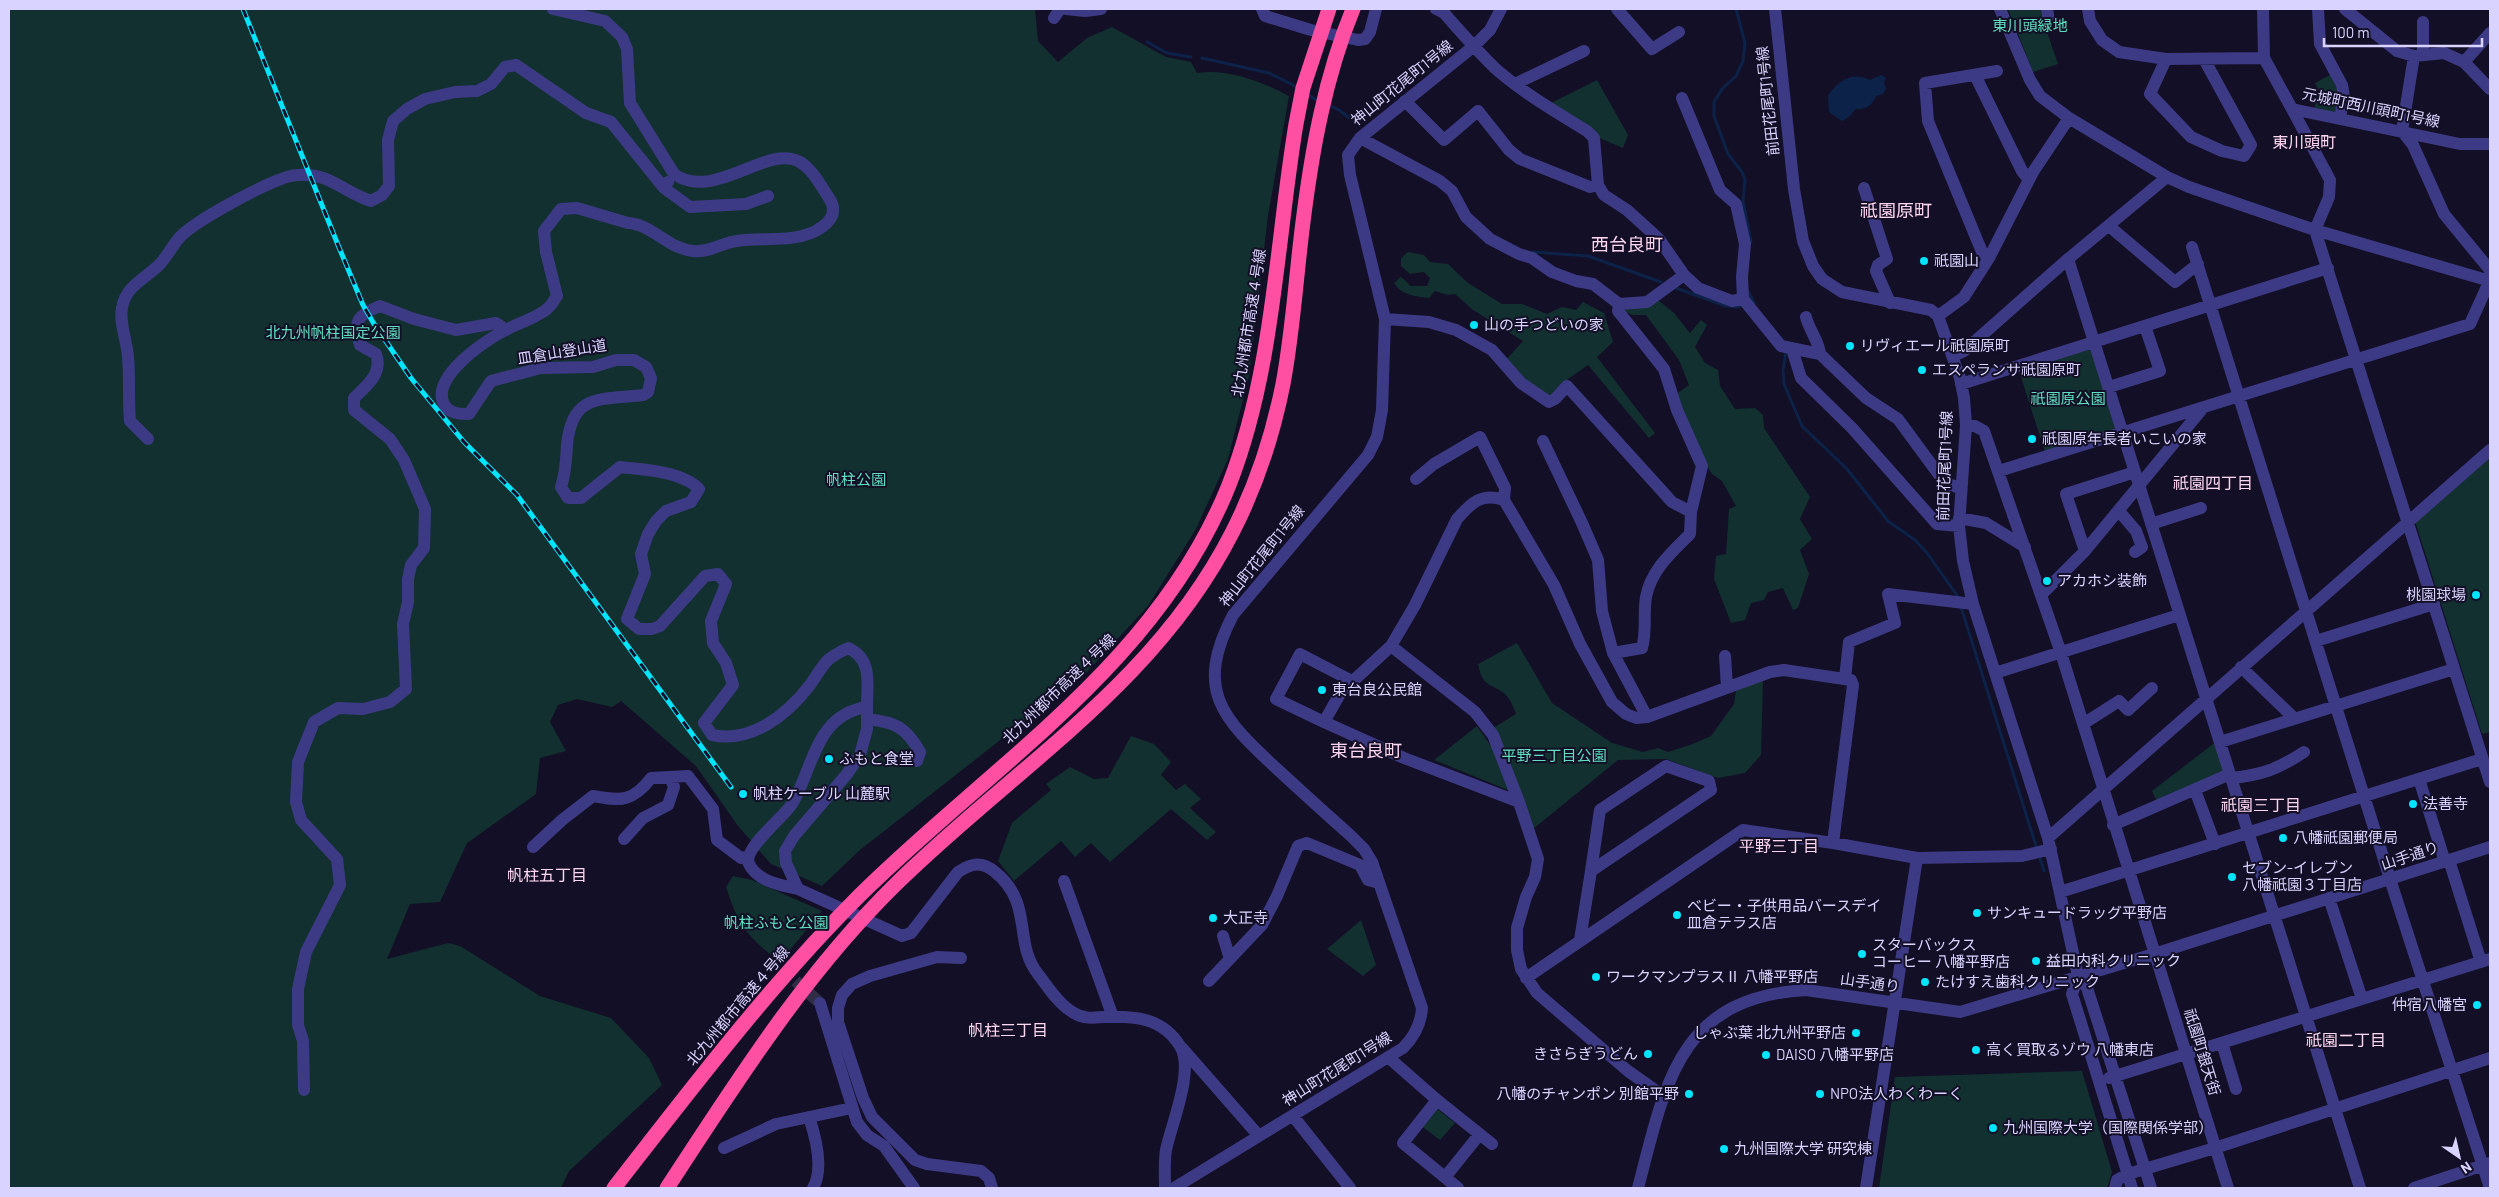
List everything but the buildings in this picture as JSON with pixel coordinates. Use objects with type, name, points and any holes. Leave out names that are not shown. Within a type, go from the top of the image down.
[{"type":"highway","name":"北九州都市高速４号線","points":[[614,1188],[695,1085],[831,925],[915,843],[1090,687],[1140,633],[1181,577],[1213,520],[1241,452],[1259,384],[1267,342],[1296,124],[1314,50],[1329,9]]},
{"type":"highway","points":[[667,1188],[772,1031],[798,995],[846,938],[926,855],[1103,702],[1156,646],[1198,591],[1234,529],[1263,457],[1283,385],[1317,130],[1335,58],[1353,9]]},
{"type":"street","points":[[553,9],[605,21],[622,37],[627,49],[630,103],[642,126],[674,174],[664,188]]},
{"type":"street","points":[[1066,9],[1085,11],[1101,9]]},
{"type":"street","points":[[1262,9],[1265,16],[1311,30],[1358,40],[1365,39],[1370,32],[1376,9]]},
{"type":"street","points":[[1436,9],[1444,13],[1474,46],[1514,84],[1535,100],[1587,130],[1594,138],[1598,185],[1604,195],[1628,210],[1659,238],[1684,275],[1698,288],[1732,301],[1743,299]]},
{"type":"street","name":"神山町花尾町1号線","points":[[1174,1188],[1388,1057],[1410,1041],[1419,1024],[1422,1008],[1372,862],[1364,849],[1245,740],[1230,721],[1218,696],[1217,657],[1222,636],[1233,615],[1368,455],[1377,437],[1382,401],[1385,319],[1350,175],[1348,156],[1360,138],[1474,46],[1490,30],[1501,9]]},
{"type":"street","points":[[1617,9],[1652,50],[1679,32]]},
{"type":"street","name":"前田花尾町1号線","points":[[1775,9],[1794,189],[1807,253],[1822,279],[1842,292],[1931,310],[1938,316],[1953,356],[1961,384],[1966,425],[1959,522],[1963,561],[1964,603],[1996,673],[2044,848],[2060,892],[2078,976],[2088,988],[2151,1188]]},
{"type":"street","points":[[2000,9],[2030,80],[2040,96],[2069,118],[2167,177],[2316,230],[2490,281]]},
{"type":"street","points":[[2047,9],[2050,26]]},
{"type":"street","points":[[2088,9],[2090,21],[2102,40],[2119,52],[2166,59],[2264,58]]},
{"type":"street","name":"元城町西川頭町1号線","points":[[2263,9],[2264,58],[2292,109],[2460,144],[2490,144]]},
{"type":"street","points":[[2318,9],[2320,44],[2342,86],[2344,96],[2340,118]]},
{"type":"street","points":[[2348,10],[2397,51],[2418,55],[2444,53],[2464,62],[2490,89]]},
{"type":"street","points":[[1999,471],[2203,408],[2355,358],[2470,324],[2490,281],[2490,270],[2444,214],[2413,145],[2402,131],[2423,22]]},
{"type":"street","points":[[2464,62],[2490,33]]},
{"type":"street","points":[[1514,84],[1584,50]]},
{"type":"street","points":[[2166,59],[2150,94],[2191,137],[2222,151],[2244,156],[2250,145],[2204,59]]},
{"type":"street","points":[[148,439],[130,421],[128,357],[122,310],[134,284],[159,265],[180,236],[197,223],[259,190],[296,175],[318,175],[336,182],[359,197],[371,200],[382,195],[389,186],[388,140],[393,121],[407,109],[425,99],[455,92],[477,91],[491,84],[505,67],[516,65],[586,113],[612,122],[664,188],[690,208],[746,204],[768,196]]},
{"type":"street","points":[[1989,258],[1982,252],[1928,121],[1925,83],[1997,71]]},
{"type":"street","points":[[1975,75],[2022,171],[2029,180]]},
{"type":"street","points":[[1682,98],[1720,190],[1736,204],[1744,244],[1743,299],[1787,348],[1801,378],[1852,428],[1937,524],[1959,522],[1986,523],[2025,547]]},
{"type":"street","points":[[1406,101],[1444,140],[1478,111],[1509,150],[1520,159],[1590,187],[1598,185]]},
{"type":"street","points":[[2292,109],[2330,180],[2329,197],[2316,230],[2490,782]]},
{"type":"street","points":[[1938,316],[1964,298],[1989,258],[2029,180],[2069,118]]},
{"type":"street","points":[[1360,138],[1440,181],[1452,191],[1466,217],[1490,239],[1519,254],[1532,258],[1552,272],[1576,281],[1593,284],[1619,304],[1647,302],[1684,275]]},
{"type":"street","name":"皿倉山登山道","points":[[674,174],[681,179],[698,182],[724,178],[754,166],[788,158],[799,161],[815,178],[832,203],[834,212],[831,220],[820,229],[801,236],[734,241],[706,251],[692,251],[673,246],[636,223],[628,223],[577,208],[561,209],[544,231],[546,252],[557,296],[548,309],[506,330],[474,350],[446,378],[442,390],[444,404],[450,411],[459,414],[469,414],[492,381],[541,368],[593,366],[616,360],[634,360],[646,367],[651,378],[648,392],[643,395],[600,400],[580,407],[574,415],[567,444],[567,466],[561,487],[568,498],[581,498],[620,467],[644,468],[692,482],[699,489],[691,502],[666,510],[656,520],[648,534],[641,554],[645,574],[627,619],[639,629],[652,629],[660,626],[705,576],[718,574],[726,584],[711,620],[713,643],[726,662],[733,685],[704,723],[712,735],[726,738],[746,734],[772,722],[791,708],[828,659],[848,648],[859,652],[867,668],[867,713]]},
{"type":"street","points":[[1953,356],[1964,351],[2068,259],[2167,177]]},
{"type":"street","points":[[1864,188],[1887,259],[1878,265],[1876,271],[1890,302]]},
{"type":"street","points":[[2109,226],[2175,282],[2198,264]]},
{"type":"street","points":[[2192,247],[2390,879],[2486,1164],[2490,1188]]},
{"type":"street","points":[[2068,259],[2360,1188]]},
{"type":"street","points":[[1961,384],[2094,340],[2145,326],[2328,268]]},
{"type":"street","points":[[1613,653],[1642,648],[1646,634],[1646,598],[1652,579],[1665,558],[1690,534],[1691,512],[1702,466],[1677,410],[1664,369],[1618,311],[1619,304]]},
{"type":"street","points":[[304,1090],[303,1041],[298,1025],[298,989],[306,952],[340,885],[337,859],[301,820],[296,802],[298,762],[314,722],[338,708],[363,709],[390,702],[406,690],[403,624],[408,602],[408,579],[411,565],[424,548],[425,510],[404,460],[390,439],[354,410],[354,398],[376,375],[379,363],[376,354],[360,345],[356,333],[360,317],[363,312],[380,306],[414,319],[456,330],[496,323],[506,330]]},
{"type":"street","points":[[1806,317],[1808,329],[1820,346],[1820,354]]},
{"type":"street","points":[[1385,319],[1429,322],[1456,330],[1492,350],[1522,383],[1550,402],[1567,386],[1672,502],[1691,512]]},
{"type":"street","points":[[2109,387],[2160,371],[2145,326]]},
{"type":"street","points":[[1787,348],[1820,354],[1866,398],[1898,419],[1945,483],[1960,488]]},
{"type":"street","points":[[2042,594],[2084,551],[2119,511],[2203,408]]},
{"type":"street","name":"祇園町銀天街","points":[[1966,425],[1984,430],[2042,594],[2127,871],[2228,1188]]},
{"type":"street","points":[[1416,479],[1434,464],[1480,437],[1505,488],[1504,500],[1554,585],[1580,644],[1612,702],[1626,714],[1636,718],[1647,717],[1770,672],[1784,670],[1846,678],[1853,685],[1833,843]]},
{"type":"street","points":[[1543,441],[1598,560],[1602,611],[1613,653],[1647,717]]},
{"type":"street","points":[[1526,978],[1743,830],[1917,858],[2022,856],[2044,848],[2102,789],[2490,450]]},
{"type":"street","points":[[2084,551],[2066,494],[2134,472]]},
{"type":"street","points":[[1324,722],[1341,692],[1391,646],[1415,605],[1457,519],[1467,508],[1480,499],[1492,496],[1504,500]]},
{"type":"street","points":[[2152,524],[2201,508]]},
{"type":"street","points":[[2119,511],[2136,531],[2142,546],[2135,552]]},
{"type":"street","points":[[1846,678],[1849,642],[1895,623],[1888,594],[1964,603]]},
{"type":"street","points":[[2316,641],[2434,604]]},
{"type":"street","points":[[1996,673],[2179,615]]},
{"type":"street","points":[[1391,646],[1475,712],[1493,735],[1519,802],[1538,859],[1535,877],[1526,897],[1517,928],[1517,950],[1526,978],[1538,993],[1628,1071],[1662,1095]]},
{"type":"street","points":[[1352,681],[1300,654],[1276,700],[1404,758],[1519,802]]},
{"type":"street","points":[[1725,656],[1727,687]]},
{"type":"street","points":[[2241,667],[2294,718]]},
{"type":"street","points":[[2220,742],[2454,669]]},
{"type":"street","points":[[2083,724],[2119,700],[2128,710],[2152,688]]},
{"type":"street","points":[[917,761],[920,752],[903,730],[888,721],[854,709],[833,723],[820,738],[792,805],[773,827],[757,841],[748,857],[749,864],[763,878],[798,889],[896,935],[902,936],[911,933],[958,872],[968,865],[979,863],[989,866],[1000,876],[1016,897],[1027,951],[1034,970],[1061,1004],[1074,1014],[1088,1018],[1134,1016],[1150,1020],[1166,1030],[1260,1136]]},
{"type":"street","points":[[798,889],[786,863],[785,851],[794,836],[847,774],[860,755],[868,729],[867,713]]},
{"type":"street","points":[[2113,825],[2231,776],[2257,775],[2280,767],[2304,752]]},
{"type":"street","points":[[2060,892],[2482,759]]},
{"type":"street","points":[[1580,940],[1590,871],[1600,810],[1666,766],[1709,781],[1711,790],[1590,871]]},
{"type":"street","points":[[624,840],[643,818],[668,805],[674,787],[670,776]]},
{"type":"street","points":[[533,847],[562,820],[593,796],[628,799],[643,789],[651,778],[688,776],[713,809],[717,840],[741,858],[748,857]]},
{"type":"street","points":[[2099,1082],[2485,960],[2447,861],[2419,780]]},
{"type":"street","points":[[2195,790],[2215,844]]},
{"type":"street","points":[[1209,981],[1262,925],[1277,896],[1298,846],[1307,843],[1360,865],[1368,880],[1378,883]]},
{"type":"street","name":"山手通り","points":[[1638,1188],[1662,1095],[1677,1064],[1695,1039],[1711,1022],[1757,997],[1781,992],[1806,990],[1960,1012],[2154,954],[2490,847]]},
{"type":"street","points":[[1866,1188],[1917,858]]},
{"type":"street","points":[[1064,881],[1113,1017]]},
{"type":"street","points":[[2329,898],[2362,999]]},
{"type":"street","points":[[1223,936],[1230,959]]},
{"type":"street","points":[[961,958],[937,957],[870,976],[852,984],[842,995],[838,1008],[838,1022],[862,1098],[872,1117],[915,1160],[926,1164],[981,1170],[989,1178],[992,1188]]},
{"type":"street","name":"前田花尾町1号線","points":[[2078,976],[2072,994],[2132,1188]]},
{"type":"street","points":[[820,1003],[857,1122],[867,1135],[884,1146],[914,1188]]},
{"type":"street","points":[[2222,1043],[2236,1089]]},
{"type":"street","points":[[1165,1188],[1166,1151],[1180,1101],[1184,1067],[1181,1048]]},
{"type":"street","points":[[1388,1057],[1436,1100],[1492,1144]]},
{"type":"street","points":[[2115,1188],[2117,1180],[2128,1174],[2215,1148],[2490,1058]]},
{"type":"street","points":[[1436,1100],[1402,1143],[1446,1176],[1458,1188]]},
{"type":"street","points":[[724,1148],[776,1124],[852,1108]]},
{"type":"street","points":[[1293,1116],[1350,1188]]},
{"type":"street","points":[[809,1117],[815,1139],[819,1178],[813,1188]]},
{"type":"street","points":[[1446,1176],[1479,1135]]},
{"type":"street","points":[[2414,1188],[2486,1164]]},
{"type":"green space","name":"北九州帆柱国定公園","points":[[9,9],[1035,9],[1038,41],[1058,62],[1087,38],[1112,27],[1166,57],[1191,62],[1197,73],[1232,74],[1244,77],[1289,96],[1268,216],[1249,376],[1228,459],[1196,529],[1148,606],[1086,673],[860,850],[822,886],[771,864],[738,826],[696,766],[621,701],[612,707],[577,699],[558,705],[550,722],[566,751],[540,758],[536,794],[467,843],[440,902],[410,904],[387,959],[448,943],[460,946],[540,996],[611,1018],[649,1058],[662,1085],[569,1171],[561,1188],[9,1188]]},
{"type":"green space","name":"東川頭緑地","points":[[2008,9],[2043,9],[2045,26],[2058,64],[2033,72]]},
{"type":"green space","points":[[2330,75],[2340,94],[2335,113],[2314,109],[2319,91],[2315,83]]},
{"type":"green space","points":[[1597,80],[1628,135],[1623,148],[1597,137],[1551,103]]},
{"type":"green space","points":[[1408,252],[1424,255],[1430,262],[1448,264],[1468,283],[1502,304],[1522,304],[1547,314],[1562,307],[1576,310],[1583,302],[1604,313],[1613,342],[1597,357],[1655,433],[1649,438],[1588,365],[1568,379],[1551,397],[1522,379],[1506,360],[1523,341],[1473,310],[1455,294],[1448,295],[1435,291],[1429,298],[1410,295],[1401,291],[1394,283],[1401,277],[1411,286],[1427,286],[1430,278],[1424,272],[1410,274],[1401,266],[1401,258]]},
{"type":"green space","points":[[1658,300],[1674,313],[1690,333],[1701,320],[1707,325],[1695,347],[1705,363],[1718,370],[1720,386],[1735,409],[1755,408],[1763,415],[1764,428],[1810,497],[1800,519],[1812,539],[1800,550],[1809,574],[1798,608],[1793,610],[1783,588],[1768,592],[1764,600],[1751,603],[1745,620],[1731,623],[1714,579],[1716,556],[1726,554],[1729,509],[1736,506],[1722,481],[1712,474],[1707,466],[1676,394],[1689,385],[1679,360],[1646,315],[1632,315],[1623,310]]},
{"type":"green space","name":"祇園原公園","points":[[2087,349],[2093,352],[2116,426],[2113,431],[2045,452],[2019,371]]},
{"type":"green space","points":[[2490,456],[2490,732],[2482,734],[2415,521]]},
{"type":"green space","name":"平野三丁目公園","points":[[1517,643],[1552,703],[1612,743],[1643,752],[1658,748],[1668,752],[1711,736],[1734,704],[1736,691],[1763,679],[1761,755],[1745,773],[1718,778],[1666,759],[1618,760],[1533,829],[1493,728],[1516,714],[1505,694],[1483,679],[1478,664]]},
{"type":"green space","points":[[1477,726],[1493,749],[1508,790],[1434,760]]},
{"type":"green space","points":[[1131,736],[1154,744],[1171,762],[1161,775],[1176,790],[1185,784],[1201,799],[1190,808],[1216,832],[1207,840],[1171,809],[1110,862],[1091,843],[1075,857],[1061,841],[1014,881],[998,861],[1012,823],[1051,790],[1046,784],[1070,767],[1094,779],[1108,778]]},
{"type":"green space","points":[[2217,741],[2226,772],[2157,802],[2152,791]]},
{"type":"green space","name":"帆柱ふもと公園","points":[[733,876],[752,880],[822,911],[780,962],[759,945],[746,930],[735,912],[726,887]]},
{"type":"green space","points":[[1361,920],[1376,965],[1363,976],[1327,949]]},
{"type":"green space","name":"九州国際大学（国際関係学部）","points":[[2082,1071],[2112,1172],[2107,1188],[1879,1188],[1895,1077]]},
{"type":"green space","points":[[1435,1107],[1455,1123],[1440,1140],[1420,1125]]},
{"type":"water","points":[[1881,75],[1886,78],[1884,83],[1886,89],[1883,94],[1876,96],[1868,107],[1856,109],[1842,121],[1829,112],[1828,95],[1841,82],[1852,77],[1863,77],[1870,80]]},
{"type":"waterway","points":[[1736,9],[1745,43],[1743,61],[1736,76],[1722,89],[1714,102],[1714,116],[1728,154],[1742,172],[1745,180],[1743,201],[1751,242]]},
{"type":"waterway","points":[[1147,42],[1167,53],[1191,57]]},
{"type":"waterway","points":[[1202,58],[1269,73],[1299,88]]},
{"type":"waterway","points":[[1306,93],[1319,102]]},
{"type":"waterway","points":[[1328,105],[1339,110],[1360,126]]},
{"type":"waterway","points":[[1533,252],[1588,256],[1661,282]]},
{"type":"waterway","points":[[1676,288],[1726,306],[1739,307]]},
{"type":"waterway","points":[[1748,291],[1754,303]]},
{"type":"waterway","points":[[1786,352],[1783,370],[1784,384],[1802,426],[1847,469],[1888,521],[1915,540],[1927,553],[1959,598]]},
{"type":"waterway","points":[[1961,607],[2037,849]]},
{"type":"waterway","points":[[2039,855],[2044,871]]},
{"type":"tunnel","points":[[782,969],[820,1003]]},
{"type":"railway","points":[[243,9],[338,245],[363,305],[374,324],[411,378],[464,442],[517,495],[731,787]]},
{"type":"place","name":"祇園山","points":[[1924,261]]},
{"type":"place","name":"山の手つどいの家","points":[[1474,325]]},
{"type":"place","name":"リヴィエール祇園原町","points":[[1850,346]]},
{"type":"place","name":"エスペランサ祇園原町","points":[[1922,370]]},
{"type":"place","name":"祇園原年長者いこいの家","points":[[2032,439]]},
{"type":"place","name":"アカホシ装飾","points":[[2047,581]]},
{"type":"place","name":"桃園球場","points":[[2476,595]]},
{"type":"place","name":"東台良公民館","points":[[1322,690]]},
{"type":"place","name":"ふもと食堂","points":[[829,759]]},
{"type":"place","name":"帆柱ケーブル 山麓駅","points":[[743,794]]},
{"type":"place","name":"法善寺","points":[[2413,804]]},
{"type":"place","name":"八幡祇園郵便局","points":[[2283,838]]},
{"type":"place","name":"セブン-イレブン 八幡祇園３丁目店","points":[[2232,877]]},
{"type":"place","name":"サンキュードラッグ平野店","points":[[1977,913]]},
{"type":"place","name":"ベビー・子供用品バースデイ 皿倉テラス店","points":[[1677,915]]},
{"type":"place","name":"大正寺","points":[[1213,918]]},
{"type":"place","name":"スターバックス コーヒー 八幡平野店","points":[[1862,954]]},
{"type":"place","name":"益田内科クリニック","points":[[2036,961]]},
{"type":"place","name":"ワークマンプラスⅡ 八幡平野店","points":[[1596,977]]},
{"type":"place","name":"たけすえ歯科クリニック","points":[[1925,982]]},
{"type":"place","name":"仲宿八幡宮","points":[[2477,1005]]},
{"type":"place","name":"しゃぶ葉 北九州平野店","points":[[1856,1033]]},
{"type":"place","name":"高く買取るゾウ 八幡東店","points":[[1976,1050]]},
{"type":"place","name":"きさらぎうどん","points":[[1648,1054]]},
{"type":"place","name":"DAISO 八幡平野店","points":[[1766,1055]]},
{"type":"place","name":"八幡のチャンポン 別館平野","points":[[1689,1094]]},
{"type":"place","name":"NPO法人わくわーく","points":[[1820,1094]]},
{"type":"place","name":"九州国際大学（国際関係学部）","points":[[1993,1128]]},
{"type":"place","name":"九州国際大学 研究棟","points":[[1724,1149]]},
{"type":"district","name":"東川頭町","points":[[2304,142]]},
{"type":"district","name":"祇園原町","points":[[1896,211]]},
{"type":"district","name":"西台良町","points":[[1627,245]]},
{"type":"district","name":"祇園四丁目","points":[[2213,483]]},
{"type":"district","name":"東台良町","points":[[1366,751]]},
{"type":"district","name":"祇園三丁目","points":[[2261,805]]},
{"type":"district","name":"平野三丁目","points":[[1779,846]]},
{"type":"district","name":"帆柱五丁目","points":[[547,875]]},
{"type":"district","name":"帆柱三丁目","points":[[1008,1030]]},
{"type":"district","name":"祇園二丁目","points":[[2346,1040]]},
{"type":"park label","name":"帆柱公園","points":[[856,480]]}]
